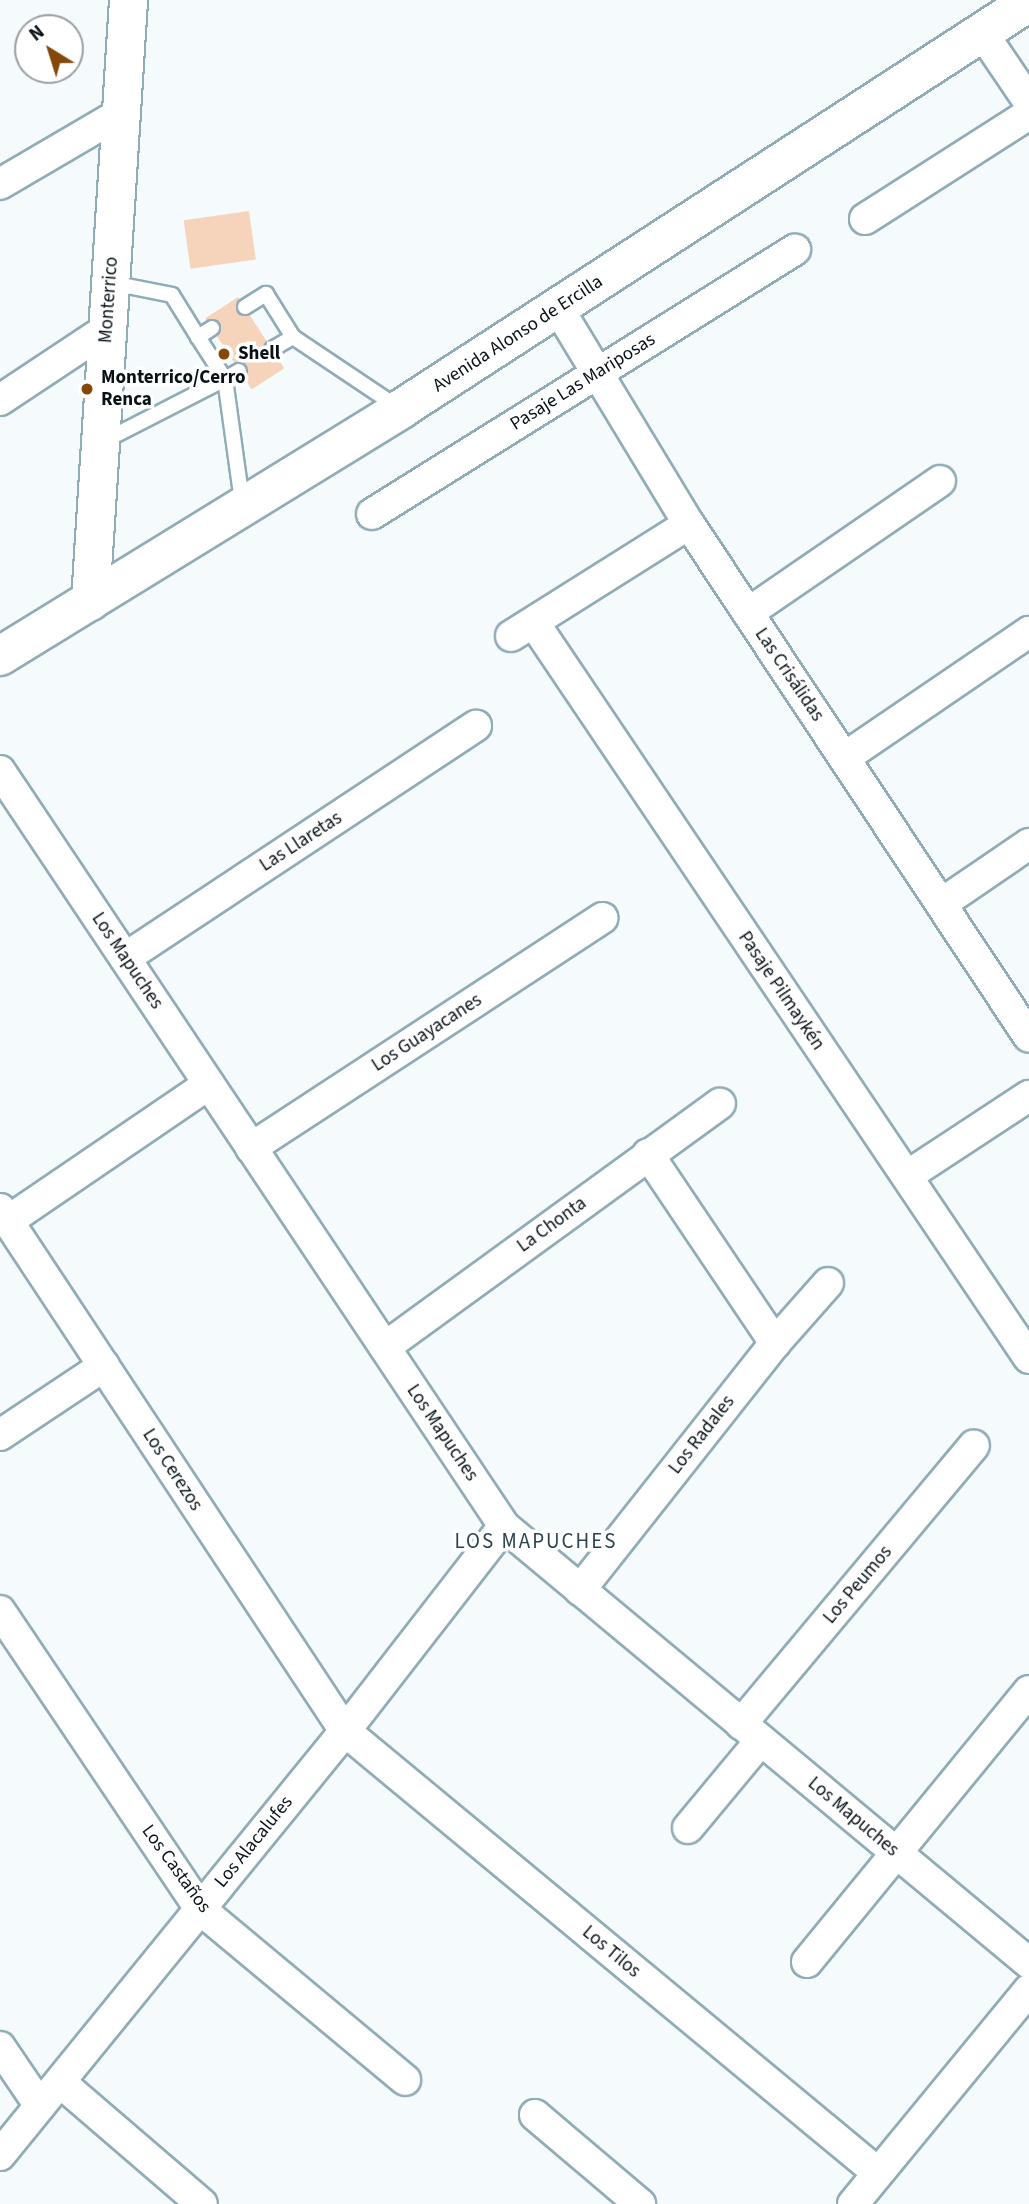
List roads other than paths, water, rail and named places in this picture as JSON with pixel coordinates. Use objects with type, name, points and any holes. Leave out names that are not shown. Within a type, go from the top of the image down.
[{"type":"main road","name":"Avenida Alonso de Ercilla","points":[[0,656],[401,409],[1029,2]]},
{"type":"street","name":"Monterrico","points":[[90,601],[128,0]]},
{"type":"street","points":[[983,34],[1029,102]]},
{"type":"street","points":[[0,184],[121,113]]},
{"type":"street","points":[[865,219],[1029,114]]},
{"type":"street","name":"Pasaje Las Mariposas","points":[[372,514],[795,250]]},
{"type":"street","name":"Las Crisálidas","points":[[558,308],[689,524],[1029,1037]]},
{"type":"street","points":[[0,400],[107,329]]},
{"type":"street","points":[[748,613],[940,481]]},
{"type":"street","name":"Pasaje Pilmaykén","points":[[689,524],[523,630],[907,1176],[1029,1358]]},
{"type":"street","points":[[844,758],[1029,632]]},
{"type":"street","name":"Las Llaretas","points":[[125,958],[477,726]]},
{"type":"street","name":"Los Mapuches","points":[[0,771],[504,1526],[1029,1963]]},
{"type":"street","points":[[941,904],[1029,844]]},
{"type":"street","name":"Los Guayacanes","points":[[251,1148],[602,918]]},
{"type":"street","points":[[4,1215],[209,1084]]},
{"type":"street","points":[[907,1176],[1029,1096]]},
{"type":"street","name":"La Chonta","points":[[385,1347],[720,1104]]},
{"type":"street","points":[[648,1154],[775,1343]]},
{"type":"street","name":"Los Cerezos","points":[[4,1215],[345,1731]]},
{"type":"street","name":"Los Radales","points":[[580,1590],[775,1343],[828,1283]]},
{"type":"street","points":[[0,1435],[104,1366]]},
{"type":"street","name":"Los Peumos","points":[[688,1828],[751,1732],[974,1445]]},
{"type":"street","name":"Los Alacalufes","points":[[0,2155],[345,1731],[504,1526]]},
{"type":"street","name":"Los Castaños","points":[[0,1611],[200,1909],[405,2080]]},
{"type":"street","points":[[807,1962],[1029,1691]]},
{"type":"street","name":"Los Tilos","points":[[345,1731],[878,2173]]},
{"type":"street","points":[[853,2204],[1029,1990]]},
{"type":"street","points":[[0,2047],[40,2106]]},
{"type":"street","points":[[60,2082],[202,2204]]},
{"type":"street","points":[[535,2115],[640,2204]]},
{"type":"lane","points":[[110,282],[172,295],[225,379],[243,506]]},
{"type":"lane","points":[[245,307],[266,294],[293,337],[401,409]]},
{"type":"lane","points":[[198,337],[212,328]]},
{"type":"lane","points":[[272,349],[293,337]]},
{"type":"lane","points":[[99,443],[239,370]]},
{"type":"place","name":"Shell","points":[[224,354]]},
{"type":"place","name":"Monterrico/Cerro Renca","points":[[87,389]]},
{"type":"district","name":"LOS MAPUCHES","points":[[536,1541]]}]
